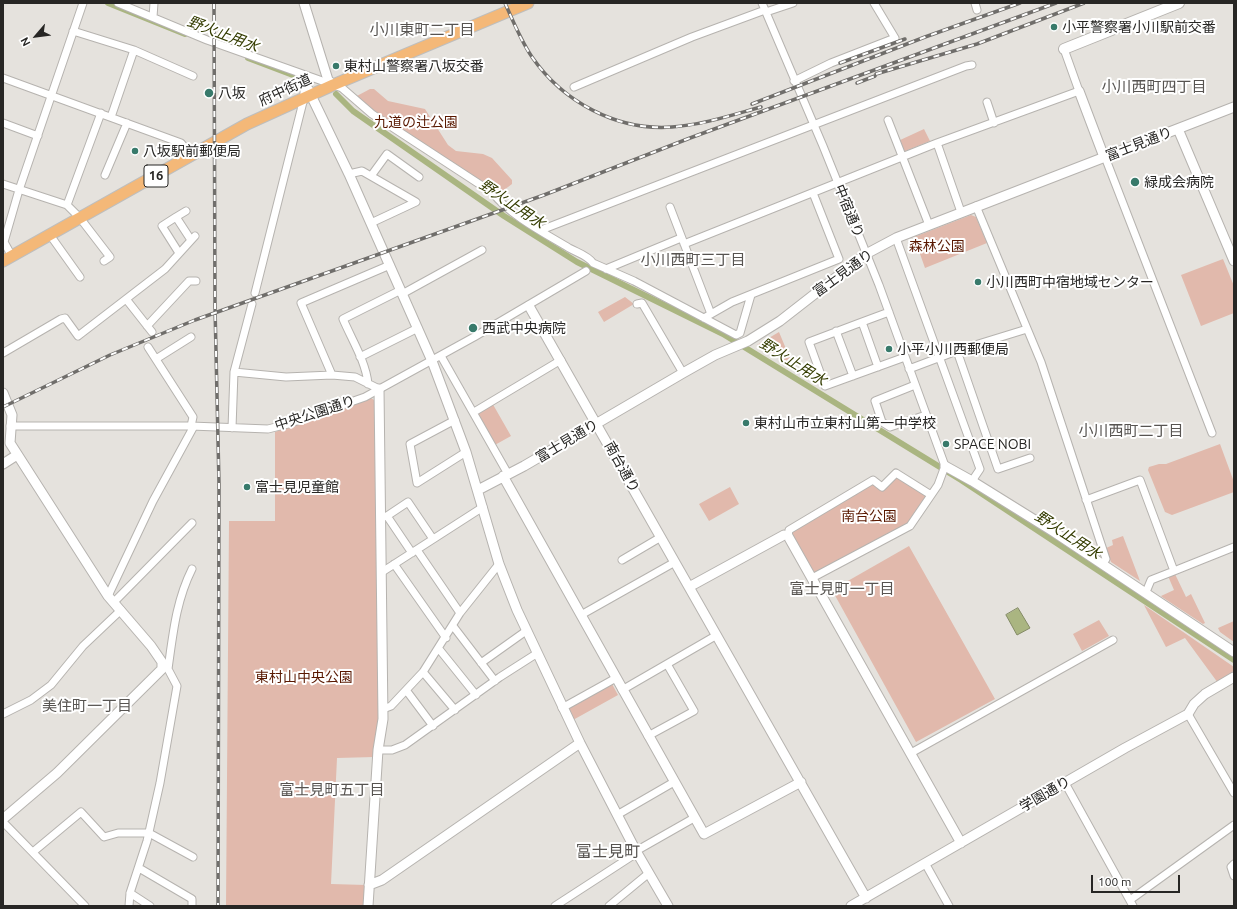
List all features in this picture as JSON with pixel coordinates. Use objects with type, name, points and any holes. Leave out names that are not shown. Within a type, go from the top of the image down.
[{"type":"main road","name":"府中街道","points":[[6,252],[74,212],[328,82],[510,3]]},
{"type":"main road","name":"府中街道","points":[[328,82],[528,3]]},
{"type":"main road","points":[[1064,49],[1179,3]]},
{"type":"main road","name":"府中街道","points":[[3,261],[50,234],[74,212]]},
{"type":"street","points":[[6,252],[4,242],[19,190],[83,3]]},
{"type":"street","points":[[118,3],[206,40],[342,88],[372,114],[493,194],[499,202],[514,214],[606,269],[736,334],[740,333]]},
{"type":"street","points":[[153,18],[154,3]]},
{"type":"street","points":[[304,3],[328,82]]},
{"type":"street","points":[[574,87],[764,8],[793,3]]},
{"type":"street","points":[[794,81],[831,63],[895,38],[874,3]]},
{"type":"street","name":"中宿通り","points":[[764,8],[794,81],[814,124],[866,254],[926,415],[944,470]]},
{"type":"street","points":[[73,31],[134,50],[193,76]]},
{"type":"street","points":[[1064,49],[1212,433]]},
{"type":"street","points":[[111,117],[134,50]]},
{"type":"street","points":[[541,230],[814,124],[972,65]]},
{"type":"street","points":[[3,78],[181,143],[190,153]]},
{"type":"street","points":[[606,269],[813,193],[937,143],[1079,91]]},
{"type":"street","points":[[307,93],[349,174],[432,361],[466,452],[499,564],[536,654],[617,815],[668,906]]},
{"type":"street","points":[[255,293],[307,93]]},
{"type":"street","points":[[986,102],[994,123]]},
{"type":"street","name":"富士見通り","points":[[478,490],[524,466],[715,355],[744,343],[780,321],[866,254],[896,238],[1234,107]]},
{"type":"street","points":[[74,212],[101,113]]},
{"type":"street","points":[[888,120],[929,225]]},
{"type":"street","points":[[3,123],[38,136]]},
{"type":"street","points":[[105,175],[127,123]]},
{"type":"street","points":[[1178,129],[1234,261]]},
{"type":"street","points":[[937,143],[961,212]]},
{"type":"street","points":[[371,176],[387,154],[419,177]]},
{"type":"street","points":[[349,174],[362,170],[416,202],[371,223]]},
{"type":"street","points":[[3,184],[74,212],[110,257],[104,261]]},
{"type":"street","points":[[704,318],[751,295],[839,259],[813,193]]},
{"type":"street","points":[[976,206],[1042,362],[1106,558],[1103,564]]},
{"type":"street","points":[[670,207],[710,314]]},
{"type":"street","points":[[179,253],[162,226],[186,211]]},
{"type":"street","points":[[3,353],[61,318],[65,318],[78,336],[165,269],[193,238],[176,217]]},
{"type":"street","points":[[50,234],[80,277]]},
{"type":"street","points":[[896,238],[980,469],[972,481]]},
{"type":"street","points":[[368,384],[360,357],[342,319],[402,292],[482,250]]},
{"type":"street","points":[[332,375],[301,303],[390,265]]},
{"type":"street","name":"中央公園通り","points":[[10,426],[195,426],[268,429],[288,424],[365,397],[529,306],[586,271]]},
{"type":"street","points":[[147,326],[189,281],[196,281]]},
{"type":"street","points":[[744,343],[740,333],[751,295]]},
{"type":"street","points":[[126,299],[152,332]]},
{"type":"street","points":[[637,304],[642,303],[683,373]]},
{"type":"street","points":[[232,428],[234,372],[252,304]]},
{"type":"street","name":"南台通り","points":[[529,306],[597,423],[866,898]]},
{"type":"street","points":[[888,312],[809,342],[825,386],[905,357]]},
{"type":"street","points":[[862,322],[878,367]]},
{"type":"street","points":[[360,357],[418,328]]},
{"type":"street","points":[[909,369],[957,351],[1027,329]]},
{"type":"street","points":[[836,332],[853,376]]},
{"type":"street","points":[[156,359],[191,337]]},
{"type":"street","points":[[111,599],[153,501],[195,426],[192,417],[148,347]]},
{"type":"street","points":[[957,351],[998,469],[1030,458]]},
{"type":"street","points":[[441,356],[474,412],[506,475],[622,690],[704,834],[801,782]]},
{"type":"street","points":[[474,412],[561,360]]},
{"type":"street","points":[[234,372],[286,377],[332,375],[355,377],[380,389],[384,517],[382,572],[383,710],[378,750],[368,906]]},
{"type":"street","points":[[915,385],[874,401],[882,422],[890,427],[926,415]]},
{"type":"street","points":[[3,393],[11,410],[9,439],[17,455],[111,599],[151,646],[177,686],[160,782],[149,833],[130,894],[129,906]]},
{"type":"street","points":[[455,420],[410,444],[417,483],[466,452]]},
{"type":"street","points":[[3,464],[17,455]]},
{"type":"street","points":[[812,578],[910,526],[931,495],[944,470],[972,481],[1146,592],[1234,652]]},
{"type":"street","points":[[931,495],[896,473],[882,487],[874,480],[790,530],[788,536],[961,843]]},
{"type":"street","points":[[1086,500],[1140,480],[1174,571]]},
{"type":"street","points":[[384,517],[408,502],[433,539]]},
{"type":"street","points":[[382,572],[483,507]]},
{"type":"street","points":[[384,517],[414,551],[460,614]]},
{"type":"street","points":[[111,599],[192,523]]},
{"type":"street","points":[[689,587],[784,535],[788,536]]},
{"type":"street","points":[[622,560],[662,538]]},
{"type":"street","points":[[1146,592],[1151,580],[1234,547]]},
{"type":"street","points":[[581,615],[675,562]]},
{"type":"street","points":[[394,564],[446,638]]},
{"type":"street","points":[[383,710],[391,706],[423,672],[460,614],[499,564]]},
{"type":"street","points":[[3,819],[57,773],[165,668],[180,594],[192,569]]},
{"type":"street","points":[[3,714],[31,700],[51,685],[82,646],[121,610]]},
{"type":"street","points":[[453,626],[495,681]]},
{"type":"street","points":[[481,662],[526,631]]},
{"type":"street","points":[[622,690],[717,635]]},
{"type":"street","points":[[911,754],[1113,640]]},
{"type":"street","points":[[439,649],[476,695]]},
{"type":"street","points":[[378,750],[392,750],[405,745],[495,681],[536,654]]},
{"type":"street","points":[[648,736],[694,711],[667,664]]},
{"type":"street","points":[[423,672],[455,710]]},
{"type":"street","name":"学園通り","points":[[851,906],[1188,714],[1194,704],[1205,694],[1234,677]]},
{"type":"street","points":[[562,708],[616,678]]},
{"type":"street","points":[[406,690],[433,726]]},
{"type":"street","points":[[1188,714],[1234,793]]},
{"type":"street","points":[[369,885],[382,880],[580,743]]},
{"type":"street","points":[[617,815],[674,782]]},
{"type":"street","points":[[1065,783],[1132,903],[1234,825]]},
{"type":"street","points":[[33,852],[81,812],[104,837],[118,833],[149,833],[193,857]]},
{"type":"street","points":[[555,906],[632,856],[636,851],[694,818]]},
{"type":"street","points":[[3,822],[85,906]]},
{"type":"street","points":[[925,863],[949,906]]},
{"type":"street","points":[[1234,864],[1231,867],[1234,876]]},
{"type":"street","points":[[139,868],[192,899],[192,906]]},
{"type":"street","points":[[609,906],[649,874]]},
{"type":"street","points":[[130,894],[150,906]]},
{"type":"green space","name":"九道の辻公園","points":[[370,89],[374,89],[388,101],[425,109],[448,145],[456,151],[483,154],[492,158],[512,180],[512,184],[500,193],[437,154],[355,97]]},
{"type":"green space","points":[[924,129],[930,141],[903,152],[898,141]]},
{"type":"green space","name":"森林公園","points":[[971,215],[976,217],[987,243],[925,268],[914,237]]},
{"type":"green space","points":[[1223,259],[1234,286],[1234,313],[1201,326],[1181,275]]},
{"type":"green space","points":[[625,297],[634,304],[604,322],[598,312]]},
{"type":"green space","points":[[779,332],[794,368],[757,345]]},
{"type":"green space","name":"東村山中央公園","points":[[371,398],[377,402],[380,724],[374,757],[337,758],[331,884],[366,885],[365,906],[226,906],[229,521],[275,521],[275,432]]},
{"type":"green space","points":[[491,401],[511,436],[493,446],[474,412]]},
{"type":"green space","points":[[1220,444],[1234,482],[1234,492],[1172,515],[1165,512],[1148,470],[1149,467],[1159,464],[1166,464]]},
{"type":"green space","name":"南台公園","points":[[896,476],[927,494],[906,525],[815,574],[793,535],[793,531],[873,483],[882,490]]},
{"type":"green space","points":[[730,487],[739,504],[709,521],[699,504]]},
{"type":"green space","points":[[1123,536],[1140,581],[1111,562],[1106,548],[1113,545],[1112,540]]},
{"type":"green space","points":[[909,546],[995,699],[916,742],[832,590]]},
{"type":"green space","points":[[1175,574],[1186,597],[1191,594],[1205,623],[1203,624],[1161,596],[1174,590],[1168,576]]},
{"type":"green space","points":[[1144,605],[1234,667],[1231,675],[1218,683],[1185,638],[1166,647]]},
{"type":"green space","points":[[1099,620],[1109,636],[1082,651],[1073,634]]},
{"type":"green space","points":[[1234,621],[1234,642],[1220,632],[1218,628]]},
{"type":"green space","points":[[612,684],[618,695],[573,720],[567,709]]},
{"type":"shaded area","points":[[1018,608],[1030,628],[1017,635],[1006,615]]},
{"type":"waterway","name":"野火止用水","points":[[108,3],[185,34]]},
{"type":"waterway","name":"野火止用水","points":[[248,58],[306,80]]},
{"type":"waterway","name":"野火止用水","points":[[336,94],[353,111],[504,216],[577,262],[723,334],[961,480],[1234,660]]},
{"type":"railway","points":[[214,3],[215,307],[219,484],[218,906]]},
{"type":"railway","points":[[505,3],[524,44],[545,73],[575,100],[612,118],[631,124],[651,127],[672,127],[706,122],[761,107]]},
{"type":"railway","points":[[752,104],[925,37],[1020,3]]},
{"type":"railway","points":[[3,407],[110,355],[195,320],[544,195],[690,138],[1056,3]]},
{"type":"railway","points":[[876,74],[977,44],[1084,3]]},
{"type":"railway","points":[[840,63],[905,39]]},
{"type":"railway","points":[[857,83],[875,76]]},
{"type":"place","name":"小平警察署小川駅前交番","points":[[1054,27]]},
{"type":"place","name":"東村山警察署八坂交番","points":[[336,66]]},
{"type":"place","name":"八坂","points":[[209,93]]},
{"type":"place","name":"八坂駅前郵便局","points":[[135,151]]},
{"type":"place","name":"緑成会病院","points":[[1135,182]]},
{"type":"place","name":"小川西町中宿地域センター","points":[[978,282]]},
{"type":"place","name":"西武中央病院","points":[[473,328]]},
{"type":"place","name":"小平小川西郵便局","points":[[889,349]]},
{"type":"place","name":"東村山市立東村山第一中学校","points":[[746,423]]},
{"type":"place","name":"SPACE NOBI","points":[[946,444]]},
{"type":"place","name":"富士見児童館","points":[[247,487]]},
{"type":"district","name":"小川東町二丁目","points":[[422,30]]},
{"type":"district","name":"小川西町四丁目","points":[[1154,87]]},
{"type":"district","name":"小川西町三丁目","points":[[693,260]]},
{"type":"district","name":"小川西町二丁目","points":[[1131,431]]},
{"type":"district","name":"富士見町一丁目","points":[[842,589]]},
{"type":"district","name":"美住町一丁目","points":[[87,706]]},
{"type":"district","name":"富士見町五丁目","points":[[332,790]]},
{"type":"district","name":"富士見町","points":[[608,852]]}]
